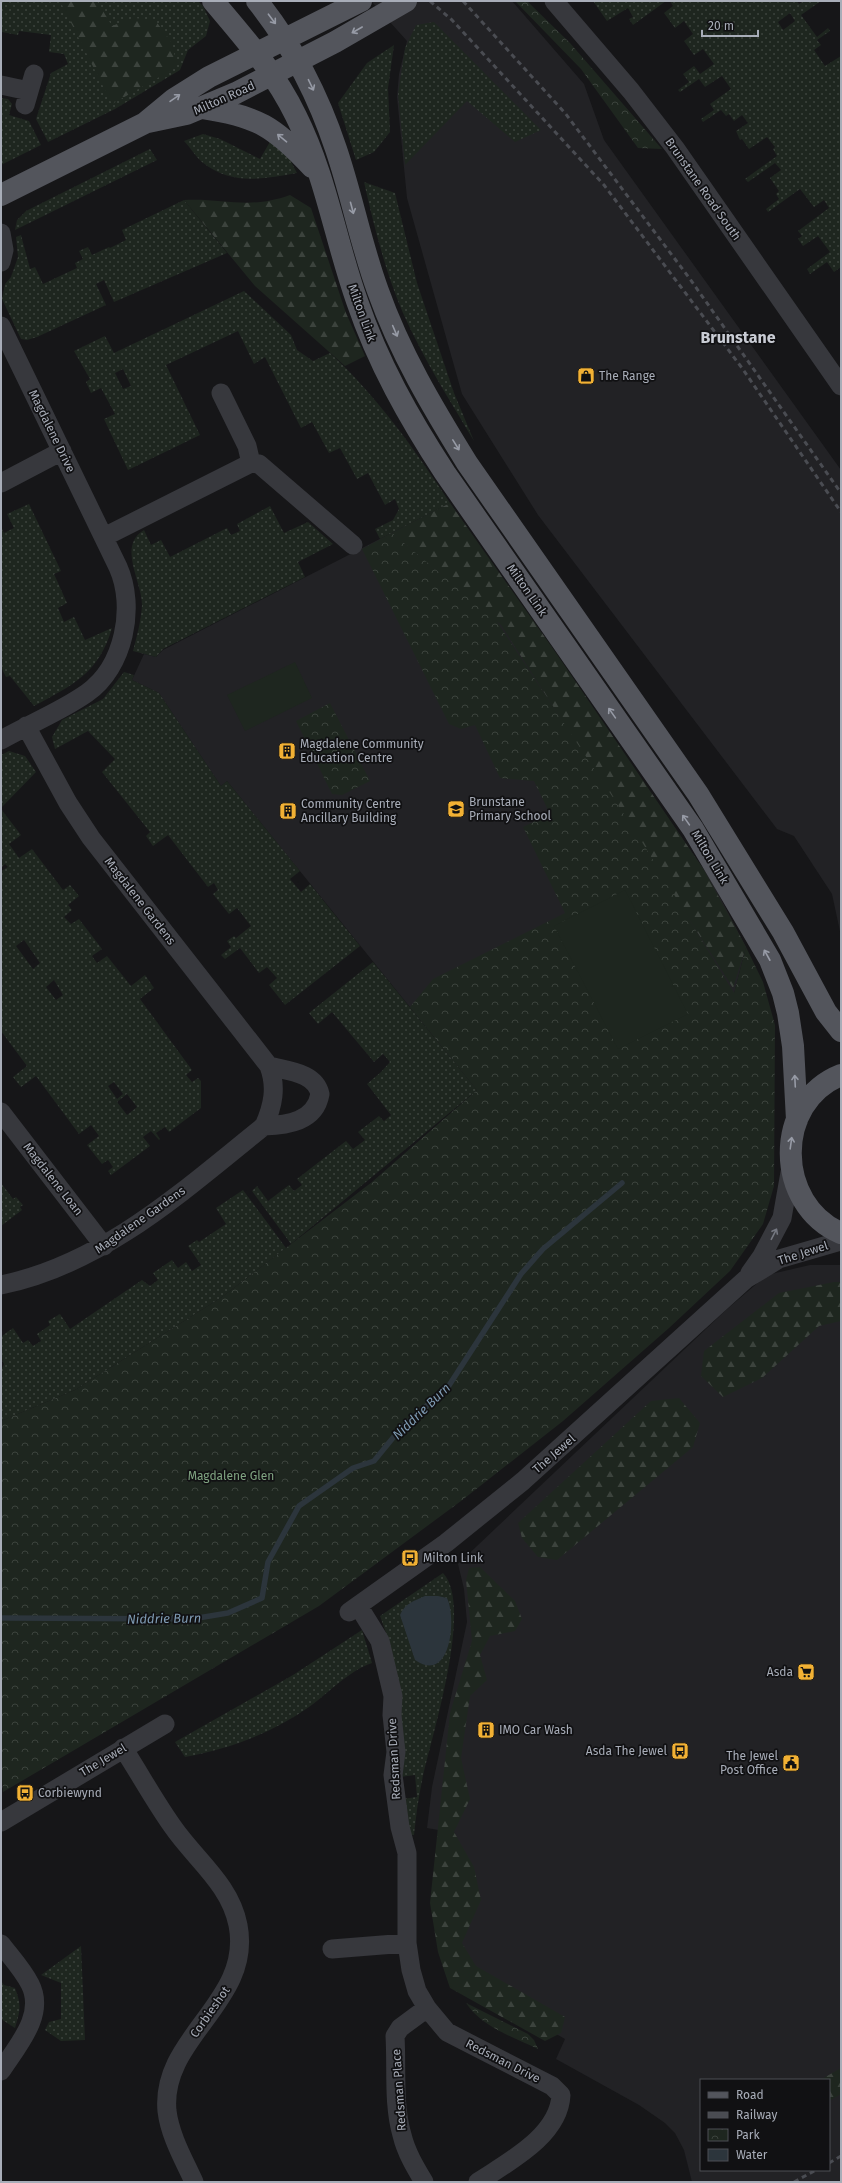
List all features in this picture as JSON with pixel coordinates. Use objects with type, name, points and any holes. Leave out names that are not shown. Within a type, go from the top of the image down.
[{"type":"main road","name":"Milton Link","points":[[213,1],[257,52],[273,75],[297,118],[328,196],[346,266],[371,339],[410,418],[445,473],[693,829],[770,960],[783,993],[788,1013],[794,1061],[797,1120]]},
{"type":"main road","name":"Milton Link","points":[[257,1],[299,61],[316,96],[336,150],[362,243],[378,292],[416,376],[467,463],[698,794],[779,926],[826,1012],[841,1031]]},
{"type":"main road","name":"Milton Road","points":[[145,123],[174,99],[209,77],[361,1]]},
{"type":"main road","name":"Milton Road","points":[[1,195],[145,123],[203,108],[273,75],[398,5]]},
{"type":"main road","points":[[209,77],[230,58],[237,44],[238,31]]},
{"type":"main road","points":[[203,108],[239,114],[265,125],[285,139],[320,175]]},
{"type":"main road","points":[[841,1075],[822,1086],[812,1096],[797,1120],[792,1133],[790,1151],[791,1166],[795,1184],[812,1212],[823,1223],[841,1233]]},
{"type":"street","name":"Brunstane Road South","points":[[554,1],[631,91],[675,148],[841,386]]},
{"type":"street","points":[[1,85],[30,90]]},
{"type":"street","points":[[1,233],[4,250],[1,262]]},
{"type":"street","name":"Magdalene Drive","points":[[1,326],[104,536],[125,584],[126,621],[120,645],[109,668],[99,682],[87,693],[1,740]]},
{"type":"street","points":[[221,393],[247,446],[251,462]]},
{"type":"street","points":[[1,483],[62,451]]},
{"type":"street","points":[[104,536],[251,462],[259,464],[353,545]]},
{"type":"street","name":"Magdalene Gardens","points":[[1,1285],[49,1273],[104,1246],[157,1210],[264,1126],[271,1110],[274,1089],[269,1066],[91,838],[68,803],[26,726]]},
{"type":"street","points":[[264,1126],[290,1124],[299,1120],[314,1108],[320,1094],[313,1082],[304,1075],[269,1066]]},
{"type":"street","name":"Magdalene Loan","points":[[1,1112],[104,1246]]},
{"type":"street","name":"The Jewel","points":[[746,1279],[762,1256],[782,1218],[791,1166]]},
{"type":"street","name":"The Jewel","points":[[354,1609],[446,1543],[523,1481],[746,1279],[779,1259],[841,1241]]},
{"type":"street","name":"Redsman Drive","points":[[354,1609],[380,1641],[393,1696],[392,1715],[396,1752],[393,1775],[400,1827],[407,1853],[407,1943],[411,1970],[417,1990],[426,2008],[447,2032],[552,2086],[561,2095],[560,2107],[534,2144],[478,2182]]},
{"type":"street","name":"The Jewel","points":[[1,1822],[165,1724]]},
{"type":"street","name":"Corbieshot","points":[[123,1748],[172,1827],[223,1888],[234,1910],[238,1926],[239,1949],[234,1974],[226,1991],[181,2054],[173,2070],[168,2090],[167,2111],[172,2133],[194,2182]]},
{"type":"street","points":[[332,1949],[407,1943]]},
{"type":"street","points":[[1,1944],[31,1985],[35,2002],[35,2011],[29,2027],[1,2071]]},
{"type":"street","name":"Redsman Place","points":[[424,2182],[413,2165],[402,2134],[398,2106],[395,2036],[400,2028],[426,2008]]},
{"type":"shaded area","points":[[371,1],[512,1],[584,84],[604,140],[841,470],[841,936],[832,894],[794,836],[777,829],[538,515],[462,394],[407,198],[397,97],[399,74],[407,41]]},
{"type":"shaded area","name":"Brunstane Primary School","points":[[450,503],[711,880],[746,947],[734,994],[477,1090],[227,781],[221,786],[159,693],[132,680],[144,654],[156,657],[163,650]]},
{"type":"shaded area","points":[[810,1265],[841,1265],[841,2182],[692,2182],[684,2150],[675,2133],[665,2123],[639,2105],[556,2059],[565,2039],[469,1984],[459,1967],[455,1833],[427,1828],[432,1787],[467,1622],[464,1589],[458,1564],[726,1310],[767,1275]]},
{"type":"green space","points":[[1,1],[198,1],[203,6],[210,21],[206,36],[188,50],[180,70],[115,109],[48,142],[36,119],[51,73],[68,64],[64,54],[49,52],[51,35],[19,31],[18,35],[2,32]]},
{"type":"green space","points":[[60,1],[97,1],[112,26],[133,18],[155,20],[172,43],[177,67],[112,104]]},
{"type":"green space","points":[[515,1],[527,1],[570,43],[662,149],[638,148],[581,69]]},
{"type":"green space","points":[[593,1],[666,1],[633,25],[629,19],[633,17],[628,8],[607,21]]},
{"type":"green space","points":[[670,1],[797,1],[799,4],[804,1],[821,1],[801,15],[817,37],[828,28],[830,31],[817,40],[821,45],[814,50],[825,66],[841,56],[841,267],[834,272],[827,262],[810,274],[807,269],[830,252],[818,236],[803,246],[798,239],[802,236],[798,231],[829,208],[824,200],[814,207],[800,189],[768,212],[766,209],[779,199],[776,194],[779,191],[770,178],[781,170],[775,163],[748,182],[745,179],[777,156],[773,149],[775,147],[767,137],[749,149],[742,139],[740,140],[736,131],[748,123],[742,115],[734,121],[729,114],[726,116],[721,110],[703,122],[701,119],[714,110],[710,104],[731,89],[722,76],[705,87],[699,79],[680,92],[678,90],[689,82],[683,74],[694,66],[700,74],[714,64],[703,49],[694,55],[684,41],[693,34],[684,21],[675,28],[664,13],[673,6]],"holes":[[[790,13],[795,21],[783,30],[778,22]]]},
{"type":"green space","points":[[434,22],[541,130],[515,142],[467,101],[405,165],[398,94],[405,48],[416,25]]},
{"type":"green space","points":[[394,45],[388,88],[390,132],[374,152],[356,160],[338,103],[367,63]]},
{"type":"green space","points":[[1,98],[8,99],[12,104],[9,115],[29,121],[41,145],[1,165]]},
{"type":"green space","points":[[203,134],[220,139],[260,159],[271,140],[289,158],[297,173],[248,179],[225,175],[213,170],[202,162],[184,141]]},
{"type":"green space","points":[[150,149],[157,160],[15,230],[17,220],[26,211]]},
{"type":"green space","points":[[364,182],[395,193],[417,283],[454,393],[474,441],[428,362],[403,313],[385,265]]},
{"type":"green space","points":[[290,195],[311,208],[346,313],[365,356],[345,366],[255,286],[184,200],[249,203],[262,202]]},
{"type":"green space","points":[[184,200],[227,253],[114,302],[104,280],[96,284],[106,305],[37,337],[27,340],[21,339],[2,299],[5,284],[11,277],[18,257],[16,237],[21,235],[30,269],[35,267],[43,284],[77,268],[75,263],[83,259],[79,251],[88,247],[92,255],[109,247],[110,248],[126,240],[122,230]]},
{"type":"green space","points":[[244,291],[291,335],[297,350],[313,361],[330,353],[364,387],[423,463],[450,503],[380,539],[375,529],[393,520],[399,509],[395,499],[385,505],[368,473],[357,479],[340,448],[329,453],[312,422],[301,428],[265,357],[254,364],[238,331],[166,365],[200,435],[128,470],[104,419],[115,414],[101,388],[91,393],[86,382],[90,379],[74,351],[105,336],[114,353]],"holes":[[[123,369],[131,386],[123,389],[115,373]]]},
{"type":"green space","points":[[450,503],[556,653],[704,870],[746,947],[733,988],[501,625],[392,533]]},
{"type":"green space","points":[[29,504],[61,571],[54,574],[67,603],[58,608],[64,622],[74,617],[85,640],[112,628],[107,643],[100,656],[83,676],[61,691],[34,706],[10,676],[6,677],[1,667],[1,527],[4,533],[14,528],[7,514]]},
{"type":"green space","points":[[270,506],[284,533],[308,522],[333,544],[298,562],[305,577],[163,649],[156,657],[133,651],[140,623],[142,605],[132,554],[132,545],[136,537],[144,530],[151,545],[161,540],[170,557],[227,528],[231,535],[240,531],[237,524]]},
{"type":"green space","name":"Magdalene Glen","points":[[392,533],[496,620],[639,837],[734,993],[746,947],[763,982],[775,1025],[774,1186],[763,1224],[730,1271],[669,1328],[563,1421],[461,1501],[319,1606],[3,1792],[1,1769],[1,1421],[75,1390],[222,1297],[372,1182],[477,1090],[410,1007],[433,979],[565,913],[523,827],[550,814],[534,781],[500,778],[475,725],[461,729],[449,724],[362,549]]},
{"type":"green space","points":[[295,662],[312,698],[245,731],[227,695]]},
{"type":"green space","points":[[124,672],[134,675],[132,680],[159,693],[221,786],[227,781],[300,871],[290,879],[301,892],[310,884],[360,946],[285,1005],[269,985],[277,978],[267,967],[259,973],[240,948],[225,959],[221,955],[231,947],[227,941],[234,936],[236,938],[251,926],[237,908],[229,914],[213,894],[218,890],[214,883],[208,887],[168,835],[153,846],[146,836],[150,832],[102,772],[115,759],[88,731],[55,749],[52,737],[62,720],[103,699]]},
{"type":"green space","points":[[330,703],[370,781],[342,795],[332,794],[296,721]]},
{"type":"green space","points":[[9,751],[25,756],[36,772],[1,808],[1,755]]},
{"type":"green space","points":[[1,809],[21,835],[9,844],[19,858],[32,849],[63,890],[70,885],[79,896],[68,905],[72,910],[64,917],[71,924],[79,919],[102,949],[92,956],[97,963],[107,956],[131,986],[145,975],[154,988],[140,999],[192,1070],[186,1075],[192,1082],[198,1078],[201,1081],[201,1108],[169,1132],[165,1127],[156,1133],[160,1139],[159,1140],[151,1131],[143,1137],[150,1146],[111,1175],[108,1171],[113,1167],[108,1160],[102,1164],[87,1145],[99,1136],[91,1125],[79,1134],[36,1076],[21,1087],[13,1077],[27,1066],[1,1031],[1,871],[8,867],[5,864],[1,868]],"holes":[[[24,940],[40,963],[33,969],[16,946]],[[54,980],[63,995],[56,1000],[46,987]],[[114,1082],[123,1094],[117,1099],[108,1086]],[[127,1094],[137,1107],[127,1115],[117,1102]]]},
{"type":"green space","points":[[625,890],[688,1014],[618,1049],[554,926]]},
{"type":"green space","points":[[373,962],[477,1090],[291,1244],[252,1191],[257,1186],[268,1201],[289,1185],[294,1191],[302,1185],[297,1179],[346,1141],[353,1149],[365,1140],[358,1132],[379,1116],[384,1121],[391,1115],[367,1084],[390,1062],[383,1054],[374,1062],[332,1012],[318,1024],[309,1013]]},
{"type":"green space","points":[[1,1183],[13,1199],[16,1197],[23,1205],[20,1207],[22,1210],[1,1226]]},
{"type":"green space","points":[[243,1190],[286,1248],[222,1297],[75,1390],[1,1421],[1,1370],[4,1364],[1,1356],[1,1338],[3,1335],[13,1328],[23,1343],[28,1340],[33,1346],[41,1341],[37,1334],[50,1325],[48,1321],[60,1314],[70,1329],[142,1280],[150,1286],[158,1280],[153,1273],[172,1260],[178,1268],[186,1262],[192,1271],[201,1265],[188,1246],[197,1240],[199,1242],[226,1224],[216,1208]]},
{"type":"green space","points":[[834,1282],[841,1282],[841,1321],[819,1326],[762,1378],[723,1397],[701,1376],[704,1351],[779,1293]]},
{"type":"green space","points":[[679,1398],[700,1423],[693,1447],[557,1560],[538,1557],[522,1538],[518,1523],[651,1401]]},
{"type":"green space","points":[[480,1567],[515,1601],[522,1619],[515,1631],[490,1636],[480,1655],[487,1680],[470,1696],[461,1758],[470,1799],[454,1832],[474,1867],[481,1900],[462,1943],[476,1966],[565,2017],[561,2033],[545,2041],[450,1988],[438,1952],[430,1903],[450,1713],[472,1641],[466,1580],[469,1568]]},
{"type":"green space","points":[[443,1573],[451,1590],[454,1613],[452,1642],[448,1673],[417,1808],[414,1835],[410,1835],[402,1799],[417,1797],[415,1775],[400,1777],[390,1644],[380,1616]]},
{"type":"green space","points":[[362,1630],[372,1663],[347,1677],[309,1707],[280,1725],[234,1745],[185,1757],[175,1742],[293,1675]]},
{"type":"green space","points":[[81,1946],[85,2040],[61,2041],[45,2030],[49,2022],[61,2019],[61,1983],[41,1975]]},
{"type":"green space","points":[[1,1981],[4,1985],[15,1988],[19,1999],[20,2008],[15,2028],[1,2019]]},
{"type":"green space","points":[[466,2003],[528,2034],[534,2040],[538,2049],[508,2036],[489,2025],[480,2019]]},
{"type":"green space","points":[[841,2068],[841,2094],[830,2100],[830,2079],[822,2079]]},
{"type":"water","points":[[425,1596],[447,1598],[450,1607],[451,1633],[444,1657],[437,1664],[427,1665],[415,1660],[400,1615],[407,1605]]},
{"type":"waterway","name":"Niddrie Burn","points":[[1,1618],[192,1619],[228,1613],[262,1598],[268,1562],[299,1506],[353,1468],[374,1461],[401,1428],[448,1387],[521,1274],[543,1249],[622,1183]]},
{"type":"railway","points":[[430,1],[452,20],[604,185],[742,368],[841,512]]},
{"type":"railway","points":[[463,1],[565,113],[690,279],[841,493]]},
{"type":"railway","points":[[830,2162],[841,2156]]},
{"type":"railway","points":[[794,2182],[814,2171]]},
{"type":"place","name":"The Range","points":[[586,376]]},
{"type":"place","name":"Magdalene Community Education Centre","points":[[287,751]]},
{"type":"place","name":"Brunstane Primary School","points":[[456,809]]},
{"type":"place","name":"Community Centre Ancillary Building","points":[[288,811]]},
{"type":"place","name":"Milton Link","points":[[410,1558]]},
{"type":"place","name":"Asda","points":[[806,1672]]},
{"type":"place","name":"IMO Car Wash","points":[[486,1730]]},
{"type":"place","name":"Asda The Jewel","points":[[680,1751]]},
{"type":"place","name":"The Jewel Post Office","points":[[791,1763]]},
{"type":"place","name":"Corbiewynd","points":[[25,1793]]},
{"type":"district","name":"Brunstane","points":[[738,337]]}]
